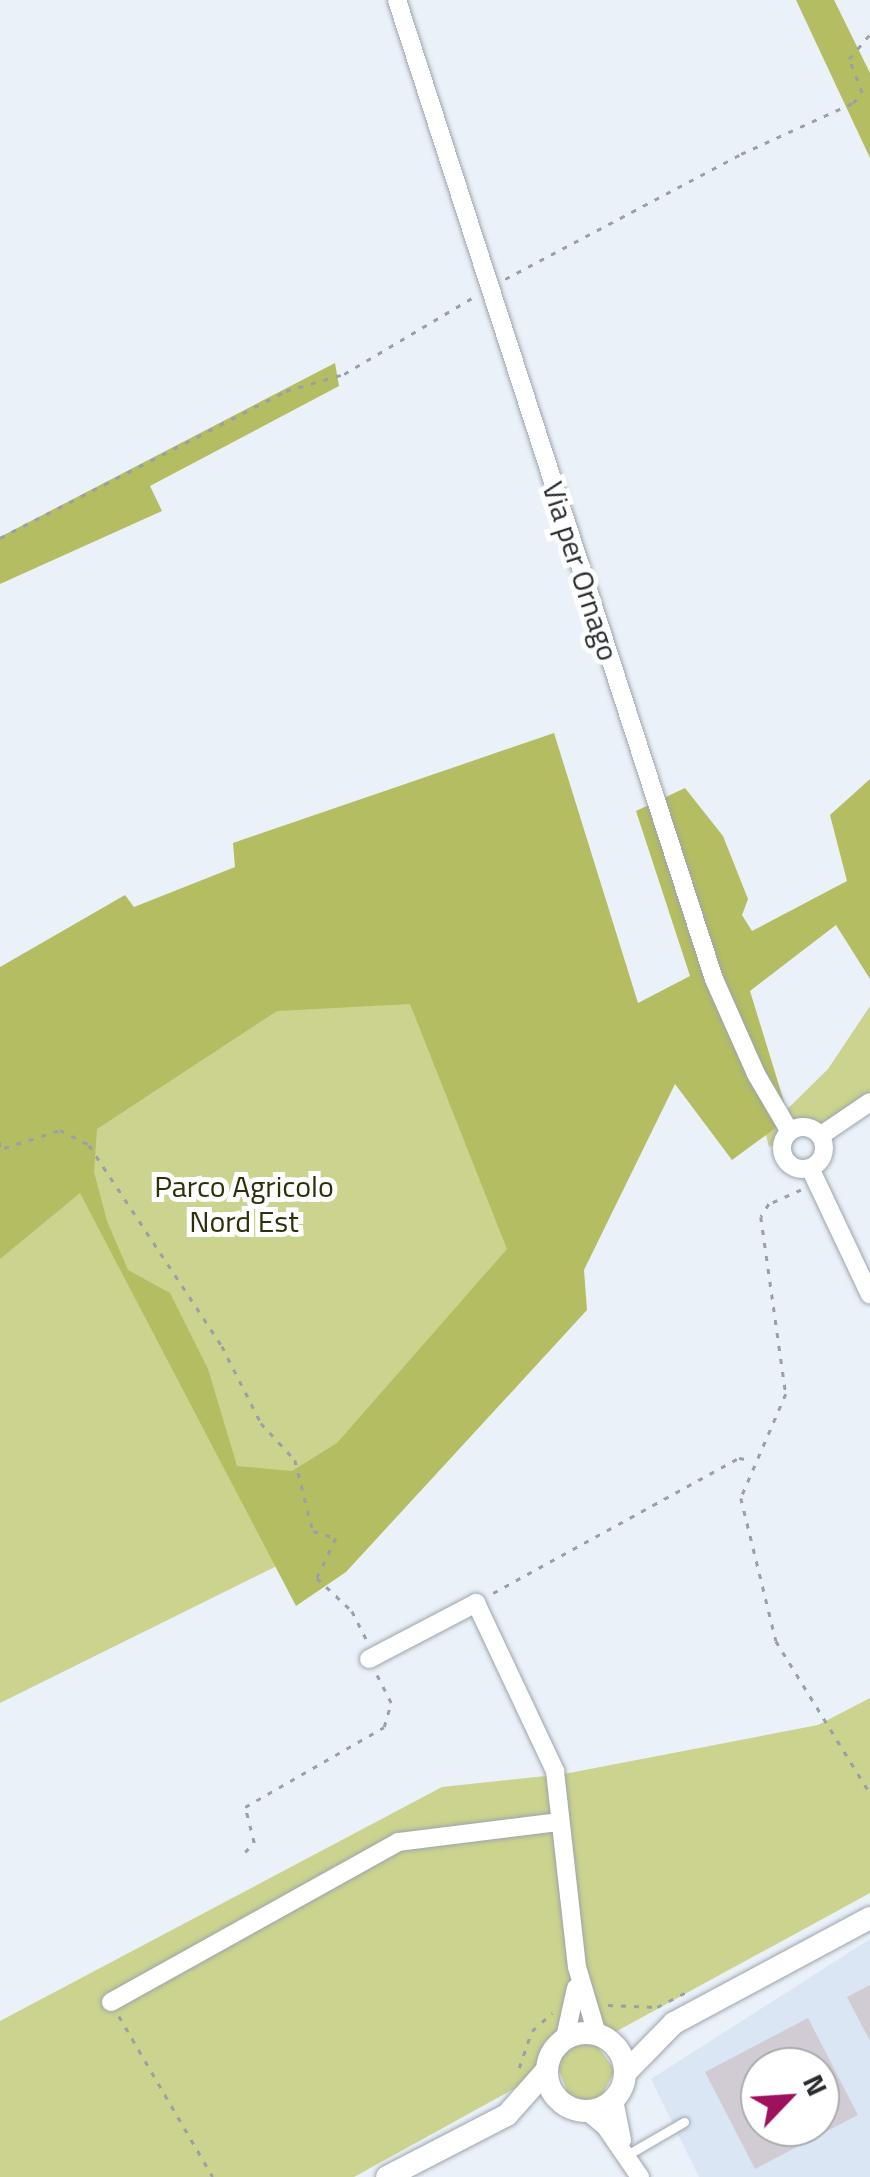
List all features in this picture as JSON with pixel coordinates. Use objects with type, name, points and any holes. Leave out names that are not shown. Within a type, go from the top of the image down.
[{"type":"main road","points":[[387,2177],[503,2118],[525,2100],[565,2038],[637,2035],[674,2023],[870,1918]]},
{"type":"main road","points":[[503,2118],[579,2109],[614,2100],[625,2073],[674,2023]]},
{"type":"main road","points":[[600,2035],[620,2052],[625,2073]]},
{"type":"main road","points":[[547,2070],[552,2091],[579,2109]]},
{"type":"street","name":"Via per Ornago","points":[[397,0],[714,978],[756,1074],[790,1132]]},
{"type":"street","points":[[820,1136],[870,1102]]},
{"type":"street","points":[[813,1176],[824,1153],[820,1136],[807,1128],[790,1132],[784,1157],[795,1168],[813,1176],[870,1295]]},
{"type":"street","points":[[372,1658],[476,1602],[555,1770],[582,2005],[600,2035]]},
{"type":"street","points":[[111,2002],[398,1842],[559,1822]]},
{"type":"street","points":[[565,2038],[582,2005]]},
{"type":"street","points":[[614,2100],[627,2155]]},
{"type":"street","points":[[579,2109],[627,2155],[640,2177]]},
{"type":"lane","points":[[627,2155],[684,2122]]},
{"type":"path","points":[[0,538],[286,391],[344,374],[491,286],[741,154],[853,103],[862,93],[849,59],[870,34]]},
{"type":"path","points":[[0,1142],[2,1149],[60,1130],[89,1145],[222,1346],[261,1424],[295,1460],[314,1531],[336,1538],[317,1578],[352,1611],[390,1703],[384,1728],[245,1808],[254,1842],[245,1852]]},
{"type":"path","points":[[813,1176],[769,1204],[762,1217],[786,1394],[752,1460],[741,1498],[776,1641],[870,1793]]},
{"type":"path","points":[[476,1602],[740,1458],[752,1460]]},
{"type":"path","points":[[525,2100],[520,2065],[532,2031],[548,2015],[582,2005],[657,2007],[693,1989]]},
{"type":"path","points":[[111,2002],[213,2177]]},
{"type":"shaded area","points":[[870,1939],[870,2177],[699,2177],[651,2079]]},
{"type":"green space","points":[[796,0],[834,0],[870,73],[870,158]]},
{"type":"green space","points":[[335,363],[339,386],[150,486],[162,511],[0,584],[0,537]]},
{"type":"green space","points":[[554,733],[638,1003],[690,976],[636,811],[685,788],[723,836],[748,899],[742,915],[752,931],[847,881],[830,815],[870,779],[870,979],[836,925],[750,991],[789,1118],[732,1160],[675,1084],[584,1270],[587,1310],[346,1572],[296,1606],[80,1193],[0,1259],[0,967],[125,895],[134,907],[235,867],[233,843]],"holes":[[[410,1004],[507,1249],[337,1443],[292,1471],[237,1466],[208,1369],[170,1293],[128,1270],[107,1221],[94,1172],[97,1129],[277,1011]]]},
{"type":"green space","name":"Parco Agricolo Nord Est","points":[[424,981],[522,1257],[297,1556],[0,1703],[0,998]]},
{"type":"green space","points":[[870,1006],[870,1100],[769,1147],[765,1131],[828,1069]]},
{"type":"green space","points":[[870,1698],[870,1893],[595,2043],[615,2070],[601,2097],[584,2101],[568,2094],[557,2065],[354,2177],[0,2177],[0,2021],[442,1787],[564,1774],[818,1725]]},
{"type":"building","points":[[870,1985],[870,2041],[847,1997]]},
{"type":"building","points":[[808,2018],[823,2047],[753,2047]]},
{"type":"building","points":[[740,2054],[740,2140],[705,2072]]},
{"type":"building","points":[[840,2080],[858,2115],[840,2124]]},
{"type":"building","points":[[744,2147],[797,2147],[755,2169]]}]
